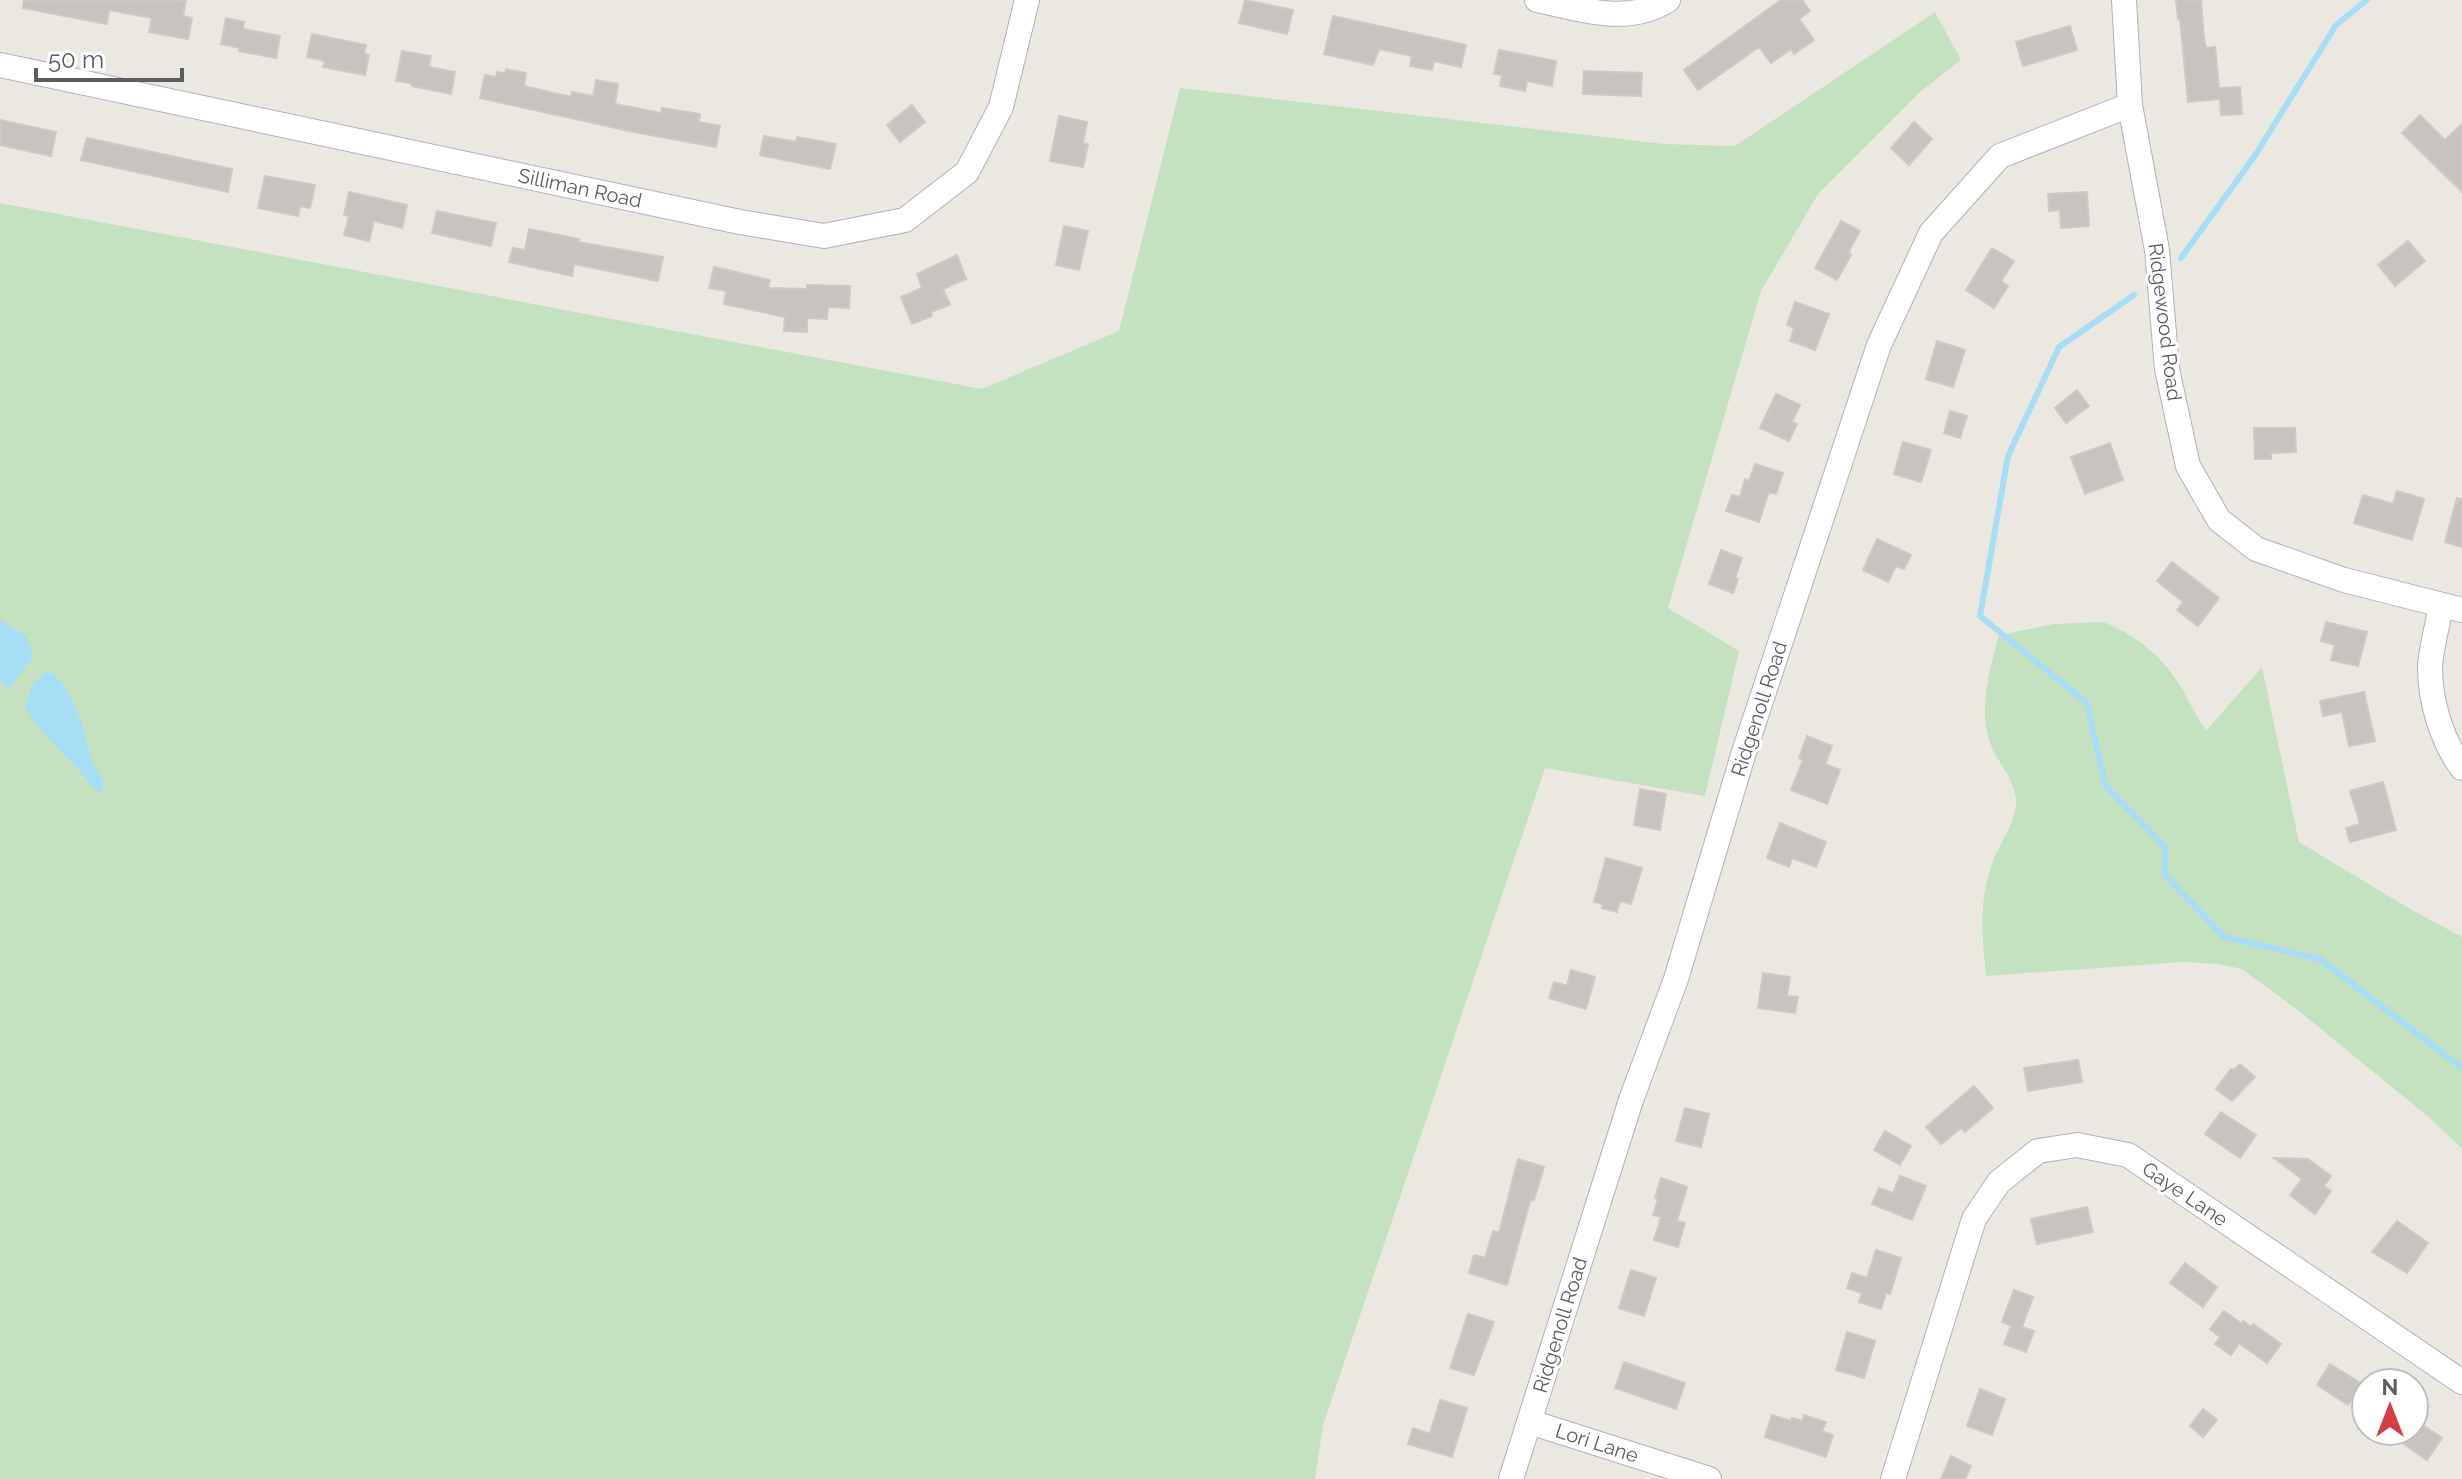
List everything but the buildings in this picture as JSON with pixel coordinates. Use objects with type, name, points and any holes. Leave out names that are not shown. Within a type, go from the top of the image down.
[{"type":"street","name":"Silliman Road","points":[[0,65],[740,222],[824,236],[905,220],[967,172],[1001,107],[1027,0]]},
{"type":"street","points":[[1537,0],[1617,16],[1658,6],[1668,0]]},
{"type":"street","name":"Ridgewood Road","points":[[2124,0],[2130,105],[2157,250],[2167,369],[2188,466],[2219,520],[2256,549],[2344,580],[2452,607]]},
{"type":"street","name":"Ridgenoll Road","points":[[1511,1479],[1631,1100],[1676,979],[1744,752],[1879,345],[1931,233],[2000,156],[2130,105]]},
{"type":"street","points":[[2452,607],[2430,666],[2434,708],[2453,756],[2462,768]]},
{"type":"street","name":"Gaye Lane","points":[[1893,1479],[1974,1219],[1999,1182],[2038,1151],[2077,1145],[2128,1155],[2462,1382]]},
{"type":"street","name":"Lori Lane","points":[[1530,1422],[1709,1479]]},
{"type":"green space","points":[[1935,12],[1961,60],[1920,92],[1818,194],[1761,291],[1668,608],[1739,651],[1705,796],[1545,768],[1323,1425],[1315,1479],[0,1479],[0,203],[982,389],[1119,331],[1180,88],[1664,144],[1735,146]]},
{"type":"green space","points":[[2103,622],[2134,638],[2163,662],[2206,731],[2262,667],[2299,842],[2462,937],[2462,1149],[2431,1119],[2299,1011],[2242,969],[2183,962],[1986,976],[1983,932],[1985,890],[1993,861],[2010,827],[2016,805],[2014,789],[1990,743],[1985,715],[1987,688],[1999,635],[2054,624]]},
{"type":"water","points":[[0,620],[26,636],[34,656],[11,686],[5,687],[0,681]]},
{"type":"water","points":[[48,671],[64,685],[77,710],[92,760],[104,783],[101,793],[26,709],[32,687]]},
{"type":"waterway","points":[[2181,258],[2256,154],[2336,25],[2367,0]]},
{"type":"waterway","points":[[2134,295],[2059,347],[2008,456],[1980,616],[2087,703],[2105,785],[2165,847],[2165,875],[2224,937],[2320,959],[2462,1068]]}]
